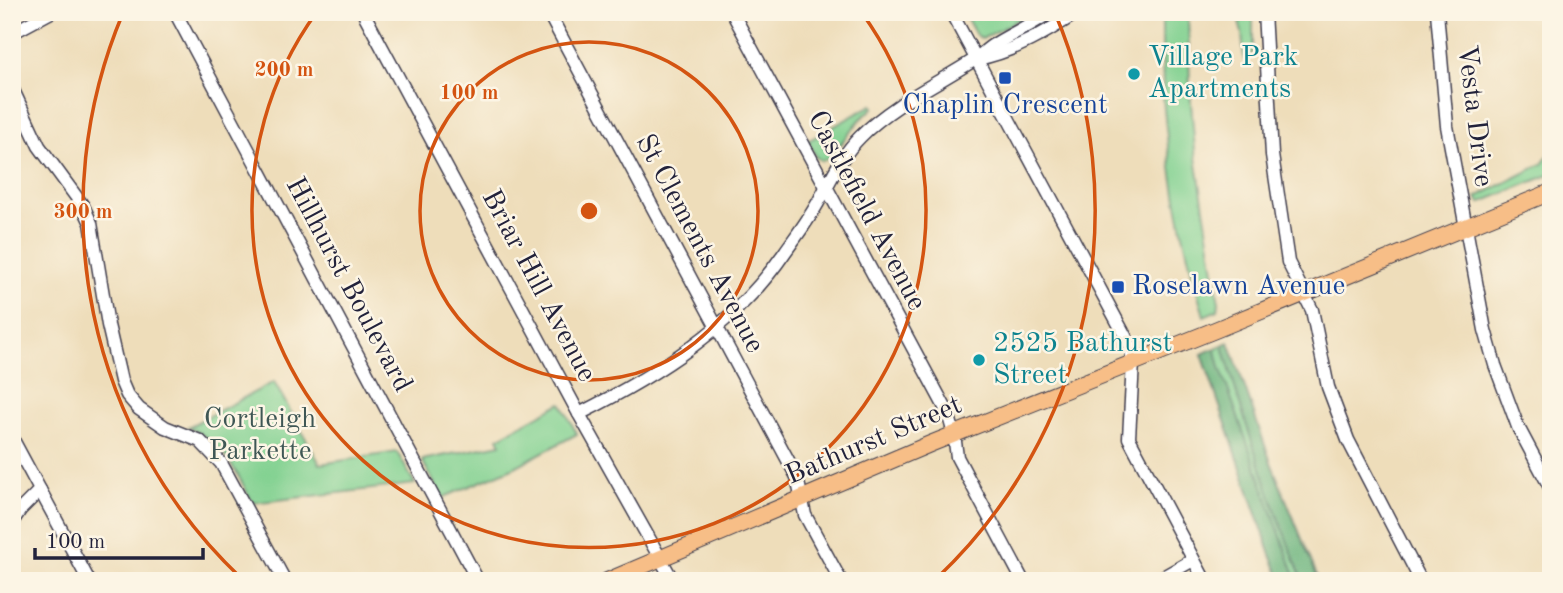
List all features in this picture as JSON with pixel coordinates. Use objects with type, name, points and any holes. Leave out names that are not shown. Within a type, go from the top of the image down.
[{"type":"main road","name":"Bathurst Street","points":[[607,581],[954,434],[1551,192]]},
{"type":"street","points":[[12,33],[51,12]]},
{"type":"street","name":"Hillhurst Boulevard","points":[[175,12],[478,581]]},
{"type":"street","name":"Briar Hill Avenue","points":[[363,12],[579,414],[673,581]]},
{"type":"street","name":"St Clements Avenue","points":[[548,12],[797,477],[805,515],[841,581]]},
{"type":"street","name":"Castlefield Avenue","points":[[732,12],[948,413],[957,457],[1023,581]]},
{"type":"street","points":[[951,12],[1130,345],[1133,362],[1129,438],[1205,581]]},
{"type":"street","points":[[579,414],[653,373],[704,339],[768,275],[809,217],[836,168],[857,140],[891,109],[977,59],[992,45],[1050,12]]},
{"type":"street","points":[[977,59],[998,55],[1049,31],[1078,12]]},
{"type":"street","points":[[1264,12],[1267,98],[1277,200],[1288,262],[1312,310],[1328,387],[1348,440],[1421,581]]},
{"type":"street","name":"Vesta Drive","points":[[1437,12],[1447,126],[1477,295],[1495,365],[1518,428],[1551,489]]},
{"type":"street","points":[[12,88],[39,146],[83,206],[91,223],[107,325],[127,395],[139,409],[165,427],[200,441],[221,463],[285,581]]},
{"type":"street","points":[[12,438],[89,581]]},
{"type":"street","points":[[12,522],[40,490]]},
{"type":"street","points":[[1156,581],[1194,559]]},
{"type":"green space","points":[[963,12],[1033,12],[982,39],[976,35]]},
{"type":"green space","points":[[1162,12],[1188,12],[1195,151],[1219,303],[1218,310],[1204,316],[1184,240],[1170,161],[1163,97]]},
{"type":"green space","points":[[1249,13],[1253,16],[1253,52],[1244,59],[1239,22]]},
{"type":"green space","points":[[872,105],[874,107],[829,158],[822,161],[816,157],[808,141]]},
{"type":"green space","points":[[1551,152],[1551,174],[1480,203],[1477,197],[1542,164]]},
{"type":"green space","points":[[1229,342],[1271,463],[1319,581],[1282,581],[1271,555],[1202,354]]},
{"type":"green space","points":[[1229,342],[1271,463],[1319,581],[1303,581],[1281,524],[1250,438],[1224,350],[1224,344]]},
{"type":"green space","points":[[1212,349],[1216,351],[1297,581],[1282,581],[1271,555],[1202,354]]},
{"type":"green space","name":"Cortleigh Parkette","points":[[274,382],[320,464],[397,452],[415,484],[253,503],[228,459],[212,442],[188,427]]},
{"type":"green space","points":[[561,403],[577,434],[515,467],[442,498],[422,460],[501,444],[498,438]]},
{"type":"place","name":"Village Park Apartments","points":[[1134,74]]},
{"type":"place","name":"Chaplin Crescent","points":[[1005,78]]},
{"type":"place","name":"Roselawn Avenue","points":[[1118,287]]},
{"type":"place","name":"2525 Bathurst Street","points":[[979,360]]}]
